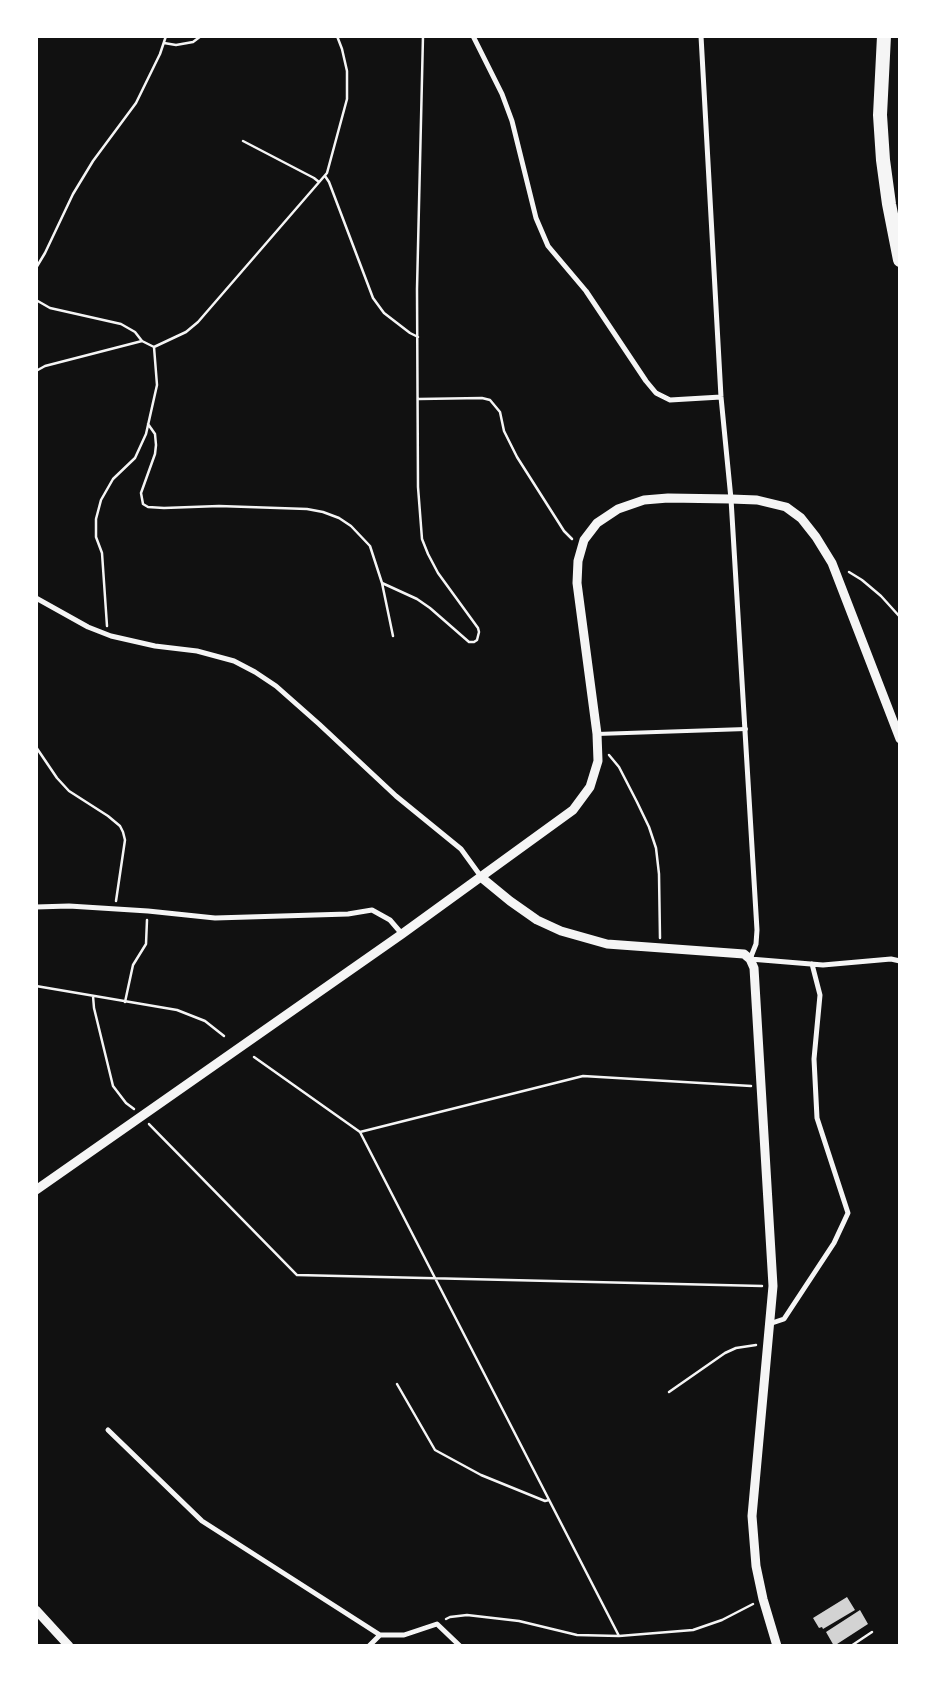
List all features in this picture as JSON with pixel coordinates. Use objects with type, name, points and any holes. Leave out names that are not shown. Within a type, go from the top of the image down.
[{"type":"highway","points":[[884,36],[880,115],[883,160],[900,260]]},
{"type":"street","points":[[472,36],[502,94],[512,121],[536,218],[548,246],[586,290],[646,382],[656,393],[670,400],[720,397]]},
{"type":"street","points":[[701,36],[720,397],[731,498],[757,930],[756,944],[750,959]]},
{"type":"street","points":[[36,1190],[482,878],[573,810],[590,787],[598,761],[597,734],[577,583],[578,561],[584,540],[596,524],[618,509],[636,503],[668,498],[731,498],[757,500],[786,507],[802,518],[816,536],[832,563],[900,739]]},
{"type":"street","points":[[36,598],[104,634],[134,642],[197,651],[234,661],[255,672],[276,686],[396,796],[461,849],[482,878],[537,920],[560,931],[607,944],[734,952],[744,954],[750,959],[754,968],[773,1286],[752,1516],[756,1566],[763,1599],[777,1646]]},
{"type":"street","points":[[36,908],[69,906],[215,918],[348,914],[372,910],[390,920],[402,934]]},
{"type":"street","points":[[750,959],[823,965],[891,959],[900,961]]},
{"type":"street","points":[[769,1324],[784,1318],[834,1243],[848,1213],[817,1118],[814,1060],[820,995],[812,964]]},
{"type":"street","points":[[108,1430],[202,1521],[380,1635],[404,1635],[438,1624],[460,1646]]},
{"type":"street","points":[[36,1610],[69,1646]]},
{"type":"street","points":[[370,1646],[380,1635]]},
{"type":"lane","points":[[597,734],[746,729]]},
{"type":"path","points":[[36,268],[73,194],[93,161],[136,103],[166,36]]},
{"type":"path","points":[[164,43],[176,45],[193,42],[201,36]]},
{"type":"path","points":[[154,347],[186,332],[198,322],[327,173],[347,99],[347,71],[337,36]]},
{"type":"path","points":[[382,583],[416,599],[430,608],[469,642],[477,640],[478,628],[438,573],[422,539],[418,487],[417,289],[423,36]]},
{"type":"path","points":[[243,140],[319,182]]},
{"type":"path","points":[[325,176],[330,182],[373,298],[384,313],[418,337]]},
{"type":"path","points":[[36,300],[50,308],[121,324],[135,332],[142,341],[154,347]]},
{"type":"path","points":[[36,371],[45,366],[142,341]]},
{"type":"path","points":[[104,634],[108,623],[102,553],[96,537],[96,519],[101,500],[113,479],[135,458],[146,434],[157,385],[154,347]]},
{"type":"path","points":[[419,399],[482,398],[490,400],[500,412],[504,431],[517,457],[559,523],[576,543],[583,546]]},
{"type":"path","points":[[148,424],[155,434],[156,445],[155,454],[141,493],[143,504],[148,507],[164,508],[220,506],[307,509],[339,518],[351,526],[370,546],[382,583],[393,636]]},
{"type":"path","points":[[835,572],[846,571],[862,580],[881,596],[900,617]]},
{"type":"path","points":[[36,747],[57,778],[69,791],[108,816],[120,826],[123,832],[125,840],[115,909]]},
{"type":"path","points":[[598,754],[609,755],[619,767],[649,827],[656,848],[659,874],[660,948]]},
{"type":"path","points":[[125,1002],[133,965],[146,944],[148,911]]},
{"type":"path","points":[[36,986],[177,1010],[193,1015],[224,1036]]},
{"type":"path","points":[[93,996],[94,1008],[113,1086],[126,1103],[141,1116],[297,1276],[773,1286]]},
{"type":"path","points":[[254,1057],[360,1132],[619,1636]]},
{"type":"path","points":[[360,1132],[583,1076],[760,1086]]},
{"type":"path","points":[[669,1392],[715,1359],[736,1348],[750,1344],[767,1345]]},
{"type":"path","points":[[397,1384],[436,1450],[481,1476],[545,1501],[549,1500]]},
{"type":"path","points":[[438,1624],[450,1617],[467,1615],[519,1621],[577,1635],[619,1636],[693,1630],[722,1620],[763,1599]]},
{"type":"path","points":[[851,1646],[872,1632]]},
{"type":"building","points":[[847,1597],[855,1610],[823,1629],[822,1627],[819,1628],[813,1618]]},
{"type":"building","points":[[860,1610],[868,1624],[834,1646],[826,1632]]}]
